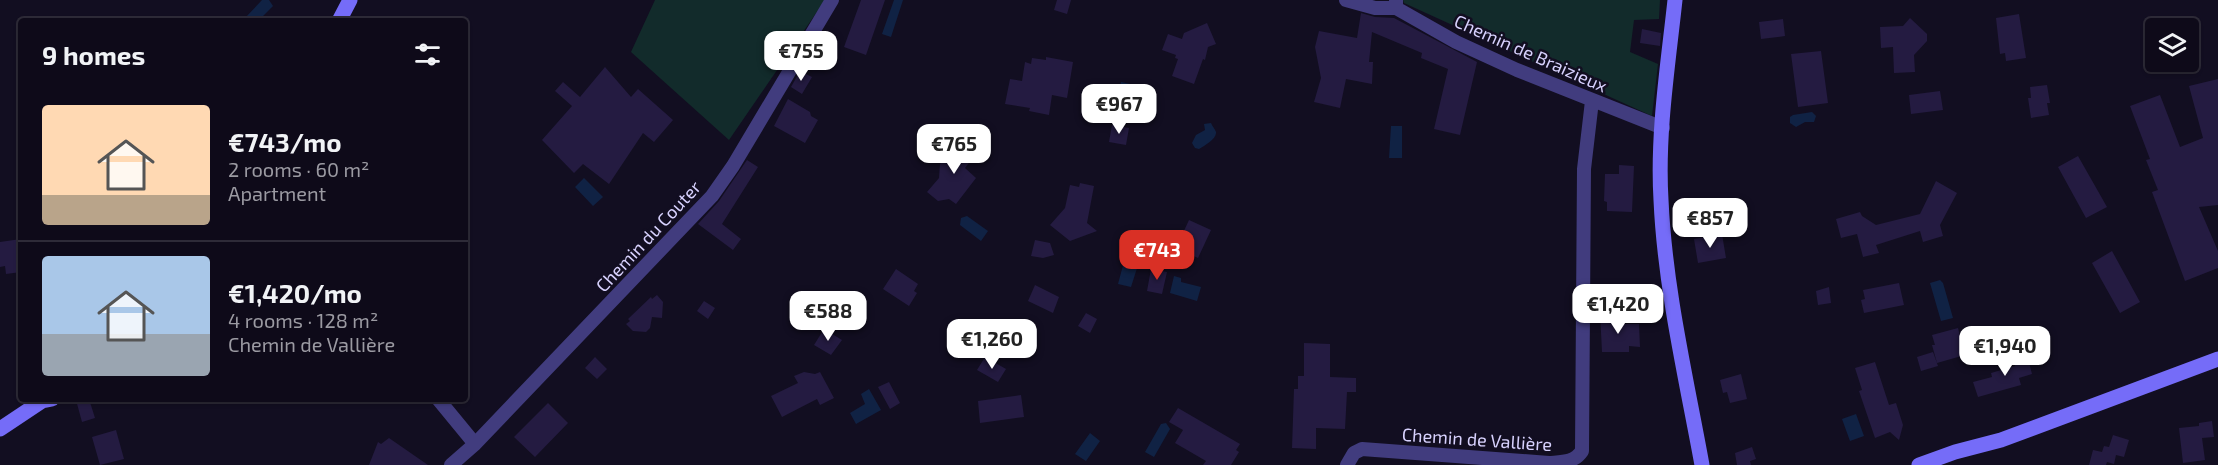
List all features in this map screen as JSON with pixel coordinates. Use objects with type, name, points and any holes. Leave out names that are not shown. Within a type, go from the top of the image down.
[{"type":"main road","points":[[341,18],[350,0]]},
{"type":"main road","points":[[1675,0],[1663,128],[1660,196],[1663,237],[1673,306],[1702,465]]},
{"type":"main road","points":[[1919,465],[1955,452],[2001,440],[2218,359]]},
{"type":"main road","points":[[0,429],[40,402]]},
{"type":"street","name":"Chemin du Couter","points":[[451,465],[475,444],[712,196],[733,166],[832,0]]},
{"type":"street","points":[[1346,0],[1375,8],[1396,4]]},
{"type":"street","name":"Chemin de Braizieux","points":[[1396,4],[1456,42],[1592,101],[1663,128]]},
{"type":"street","name":"Chemin de Vallière","points":[[1347,465],[1354,453],[1362,449],[1549,463],[1578,458],[1582,451],[1584,372],[1584,169],[1592,101]]},
{"type":"street","points":[[440,402],[475,444]]},
{"type":"green space","points":[[655,0],[825,0],[729,140],[631,52]]},
{"type":"green space","points":[[1403,0],[1660,0],[1659,19],[1634,20],[1630,52],[1658,64],[1652,116],[1404,3]]},
{"type":"water","points":[[262,0],[269,0],[273,6],[261,18],[246,17]]},
{"type":"water","points":[[894,0],[903,0],[891,37],[882,34]]},
{"type":"water","points":[[1121,82],[1135,85],[1130,113],[1124,116],[1116,110]]},
{"type":"water","points":[[1812,112],[1816,116],[1814,122],[1805,122],[1796,127],[1790,123],[1790,117],[1793,115]]},
{"type":"water","points":[[1211,123],[1216,135],[1199,149],[1195,148],[1192,143],[1196,135],[1205,130],[1204,124]]},
{"type":"water","points":[[1391,126],[1402,126],[1402,158],[1389,158]]},
{"type":"water","points":[[584,178],[603,197],[593,206],[575,187]]},
{"type":"water","points":[[967,216],[988,231],[981,241],[960,225],[961,218]]},
{"type":"water","points":[[1125,258],[1139,262],[1131,287],[1118,284]]},
{"type":"water","points":[[1174,276],[1181,278],[1181,282],[1201,287],[1197,301],[1170,293]]},
{"type":"water","points":[[1940,280],[1943,283],[1953,318],[1941,321],[1930,283]]},
{"type":"water","points":[[869,389],[881,410],[856,424],[850,413],[865,404],[861,394]]},
{"type":"water","points":[[1856,414],[1864,436],[1850,441],[1842,419]]},
{"type":"water","points":[[1166,423],[1170,429],[1154,457],[1145,452],[1161,424]]},
{"type":"water","points":[[1090,433],[1100,441],[1086,461],[1075,454]]},
{"type":"building","points":[[861,0],[885,0],[866,55],[844,47]]},
{"type":"building","points":[[1057,0],[1071,0],[1067,14],[1054,10]]},
{"type":"building","points":[[1361,13],[1375,17],[1394,18],[1477,62],[1460,135],[1434,129],[1448,69],[1421,58],[1422,53],[1372,32],[1369,62],[1373,62],[1372,84],[1346,79],[1340,108],[1314,102],[1321,78],[1315,47],[1319,31],[1357,38]]},
{"type":"building","points":[[2019,14],[2026,58],[2006,61],[2005,53],[2000,54],[1996,18]]},
{"type":"building","points":[[1910,18],[1927,34],[1927,41],[1914,55],[1915,72],[1894,73],[1893,47],[1881,48],[1880,27],[1903,26]]},
{"type":"building","points":[[1783,19],[1785,36],[1761,39],[1759,22]]},
{"type":"building","points":[[1207,23],[1216,44],[1208,47],[1194,84],[1172,76],[1178,59],[1175,58],[1176,55],[1162,50],[1168,34],[1182,39],[1184,33]]},
{"type":"building","points":[[1642,29],[1661,33],[1660,46],[1640,43]]},
{"type":"building","points":[[1821,51],[1828,103],[1798,107],[1791,54]]},
{"type":"building","points":[[1046,57],[1073,62],[1067,98],[1052,95],[1049,115],[1029,111],[1030,108],[1005,104],[1010,79],[1022,81],[1025,62],[1031,64],[1032,58],[1046,60]]},
{"type":"building","points":[[605,67],[631,97],[638,89],[673,120],[654,142],[643,133],[609,184],[583,164],[574,173],[542,140],[572,106],[555,91],[563,82],[580,97]]},
{"type":"building","points":[[800,71],[812,77],[802,94],[791,87]]},
{"type":"building","points":[[2218,79],[2218,205],[2199,207],[2218,251],[2218,268],[2185,281],[2152,192],[2158,190],[2146,160],[2150,159],[2130,106],[2160,95],[2180,147],[2203,138],[2189,86]]},
{"type":"building","points":[[2047,85],[2049,115],[2031,118],[2028,98],[2031,98],[2030,87]]},
{"type":"building","points":[[1940,91],[1943,110],[1911,114],[1909,95]]},
{"type":"building","points":[[788,99],[810,112],[811,116],[818,120],[805,143],[774,126]]},
{"type":"building","points":[[1112,125],[1129,128],[1126,145],[1109,142]]},
{"type":"building","points":[[957,141],[975,155],[965,168],[976,178],[956,204],[949,199],[938,201],[927,192],[939,178],[940,164]]},
{"type":"building","points":[[2078,156],[2107,207],[2086,218],[2058,167]]},
{"type":"building","points":[[747,160],[758,167],[722,224],[741,239],[733,250],[698,224],[719,201]]},
{"type":"building","points":[[1619,165],[1634,166],[1632,212],[1607,211],[1607,202],[1604,201],[1605,174],[1619,174]]},
{"type":"building","points":[[1936,181],[1957,193],[1940,225],[1943,236],[1923,242],[1920,231],[1876,245],[1879,253],[1863,257],[1857,234],[1841,238],[1836,219],[1860,212],[1862,216],[1876,225],[1920,214]]},
{"type":"building","points":[[1080,183],[1094,186],[1087,223],[1097,231],[1070,241],[1050,225],[1065,208],[1070,185],[1079,187]]},
{"type":"building","points":[[1189,220],[1211,230],[1198,258],[1176,248]]},
{"type":"building","points":[[1722,234],[1726,258],[1698,263],[1694,239]]},
{"type":"building","points":[[18,239],[18,272],[6,274],[5,266],[0,267],[0,242]]},
{"type":"building","points":[[1035,240],[1050,243],[1054,255],[1043,258],[1031,256]]},
{"type":"building","points":[[2112,251],[2140,302],[2120,313],[2092,263]]},
{"type":"building","points":[[896,269],[918,284],[914,291],[917,293],[909,306],[883,289]]},
{"type":"building","points":[[1151,269],[1167,272],[1162,294],[1147,291]]},
{"type":"building","points":[[1899,283],[1904,305],[1864,313],[1861,300],[1865,299],[1863,290]]},
{"type":"building","points":[[1035,285],[1059,297],[1053,313],[1028,301]]},
{"type":"building","points":[[1829,287],[1831,303],[1818,305],[1816,291]]},
{"type":"building","points":[[657,295],[663,302],[662,318],[652,317],[650,328],[646,332],[633,331],[626,324],[630,321],[628,319],[651,297],[652,299]]},
{"type":"building","points":[[704,301],[715,308],[708,319],[697,311]]},
{"type":"building","points":[[1600,312],[1613,312],[1613,324],[1639,324],[1640,347],[1629,346],[1629,352],[1602,352]]},
{"type":"building","points":[[1086,313],[1097,319],[1090,333],[1078,326]]},
{"type":"building","points":[[1958,328],[1965,355],[1937,363],[1932,335]]},
{"type":"building","points":[[824,329],[842,340],[831,355],[814,345]]},
{"type":"building","points":[[1304,343],[1330,344],[1330,377],[1356,378],[1356,392],[1347,392],[1345,429],[1316,428],[1316,449],[1292,448],[1294,389],[1298,389],[1298,376],[1304,376]]},
{"type":"building","points":[[2026,351],[2032,374],[2019,378],[2021,385],[1978,397],[1973,382],[1992,377],[1991,373],[2015,366],[2012,356]]},
{"type":"building","points":[[1933,352],[1938,366],[1921,371],[1917,357]]},
{"type":"building","points":[[595,357],[607,369],[597,379],[585,368]]},
{"type":"building","points":[[985,357],[1006,369],[998,382],[977,370]]},
{"type":"building","points":[[1875,362],[1889,405],[1896,403],[1903,425],[1899,440],[1890,432],[1875,438],[1859,391],[1862,390],[1855,368]]},
{"type":"building","points":[[804,372],[815,374],[820,372],[834,398],[820,405],[817,399],[782,417],[771,396],[798,383],[794,376]]},
{"type":"building","points":[[1741,374],[1747,399],[1730,403],[1727,392],[1723,393],[1720,380]]},
{"type":"building","points":[[889,382],[900,403],[890,409],[878,387]]},
{"type":"building","points":[[1021,395],[1024,417],[980,423],[978,401]]},
{"type":"building","points":[[77,402],[90,402],[95,418],[82,422]]},
{"type":"building","points":[[548,403],[568,423],[535,457],[514,437]]},
{"type":"building","points":[[1178,408],[1240,444],[1236,450],[1239,452],[1231,465],[1203,465],[1206,461],[1175,443],[1183,430],[1169,422]]},
{"type":"building","points":[[2212,421],[2214,437],[2202,438],[2205,460],[2183,463],[2179,428],[2199,426],[2199,423]]},
{"type":"building","points":[[116,430],[124,459],[100,465],[92,437]]},
{"type":"building","points":[[2113,435],[2129,440],[2124,457],[2116,455],[2114,464],[2107,462],[2106,465],[2089,465],[2093,450],[2102,452],[2104,446],[2109,447]]},
{"type":"building","points":[[389,438],[428,465],[369,465],[378,442],[381,444]]},
{"type":"building","points":[[1752,447],[1756,459],[1750,461],[1751,465],[1737,465],[1735,453]]}]
